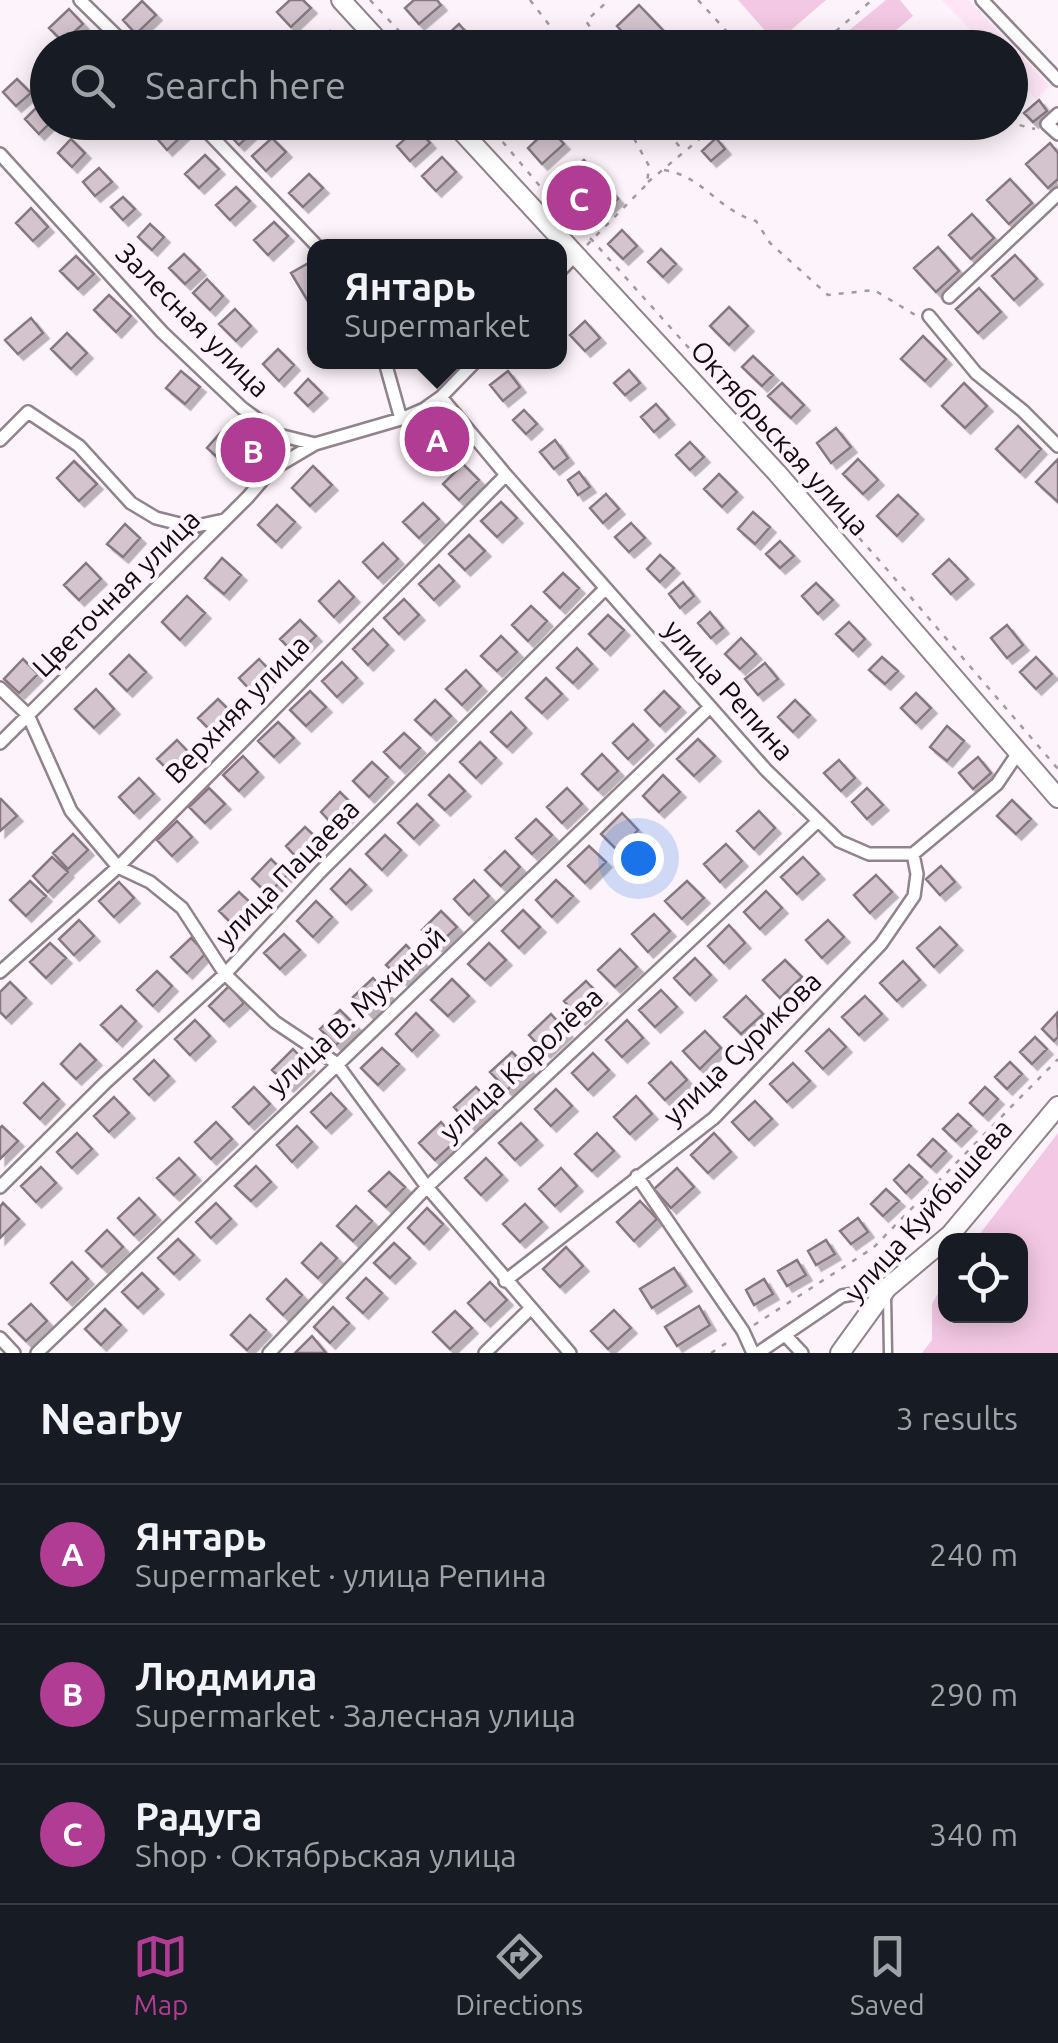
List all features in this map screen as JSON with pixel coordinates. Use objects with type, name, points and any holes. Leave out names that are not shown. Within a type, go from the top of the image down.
[{"type":"main road","points":[[341,0],[368,30]]},
{"type":"main road","name":"Октябрьская улица","points":[[470,140],[563,239]]},
{"type":"main road","name":"Октябрьская улица","points":[[567,246],[777,472],[1058,798]]},
{"type":"main road","name":"улица Куйбышева","points":[[840,1353],[887,1288],[950,1236],[1058,1106]]},
{"type":"street","points":[[80,0],[111,30]]},
{"type":"street","points":[[982,0],[1011,30]]},
{"type":"street","points":[[1028,48],[1058,80]]},
{"type":"street","points":[[1058,114],[1047,124],[1058,134]]},
{"type":"street","points":[[215,140],[309,239]]},
{"type":"street","name":"Залесная улица","points":[[0,155],[162,332],[242,408],[279,435],[315,444]]},
{"type":"street","points":[[950,296],[1058,194]]},
{"type":"street","points":[[567,263],[574,256]]},
{"type":"street","points":[[929,316],[976,373],[1058,446]]},
{"type":"street","points":[[387,369],[401,419]]},
{"type":"street","points":[[315,444],[424,409],[468,369]]},
{"type":"street","name":"улица Репина","points":[[441,397],[605,589],[817,822],[854,850],[884,856],[913,854]]},
{"type":"street","points":[[0,440],[28,412],[78,446],[131,503],[156,518],[192,527],[224,520]]},
{"type":"street","name":"Цветочная улица","points":[[0,744],[271,470],[315,444]]},
{"type":"street","name":"Верхняя улица","points":[[0,972],[118,868],[506,475]]},
{"type":"street","name":"улица Пацаева","points":[[0,1187],[104,1084],[225,974],[605,589]]},
{"type":"street","points":[[0,688],[28,716],[70,811],[118,868],[150,882],[182,908],[225,974],[275,1022],[336,1063],[426,1187],[570,1353]]},
{"type":"street","name":"улица В. Мухиной","points":[[36,1353],[710,707]]},
{"type":"street","points":[[913,854],[997,784],[1018,753]]},
{"type":"street","name":"улица Королёва","points":[[269,1353],[426,1187],[817,822]]},
{"type":"street","name":"улица Сурикова","points":[[505,1281],[714,1118],[881,944],[914,896],[918,874],[913,854]]},
{"type":"street","points":[[637,1176],[756,1353],[842,1296],[887,1288]]},
{"type":"street","points":[[485,1353],[531,1308]]},
{"type":"street","points":[[786,1336],[802,1353]]},
{"type":"street","points":[[0,1338],[14,1353]]},
{"type":"lane","points":[[887,1288],[888,1353]]},
{"type":"path","points":[[370,0],[398,30]]},
{"type":"path","points":[[530,0],[553,30]]},
{"type":"path","points":[[592,30],[586,21],[609,0]]},
{"type":"path","points":[[698,0],[726,30]]},
{"type":"path","points":[[837,30],[872,0]]},
{"type":"path","points":[[1028,127],[1036,129],[1047,124]]},
{"type":"path","points":[[501,140],[878,558],[1058,769]]},
{"type":"path","points":[[634,140],[648,166],[648,184]]},
{"type":"path","points":[[674,140],[684,152]]},
{"type":"path","points":[[574,256],[698,140]]},
{"type":"path","points":[[664,170],[681,172],[702,183],[714,198],[740,216],[756,221],[770,243],[828,294],[874,290],[914,316],[929,316]]},
{"type":"path","points":[[711,1353],[873,1248],[1058,1059]]},
{"type":"shaded area","points":[[738,0],[826,0],[791,30],[765,30]]},
{"type":"shaded area","points":[[886,0],[900,0],[913,16],[896,30],[850,30]]},
{"type":"shaded area","points":[[942,0],[968,0],[997,30],[971,30]]},
{"type":"shaded area","points":[[1028,63],[1050,86],[1036,99],[1028,90]]},
{"type":"shaded area","points":[[1058,1133],[1058,1353],[922,1353],[932,1340],[932,1304],[938,1293],[938,1323],[1028,1323],[1028,1233],[980,1233]]},
{"type":"building","points":[[290,0],[303,0],[311,8],[291,27],[277,12]]},
{"type":"building","points":[[414,0],[437,0],[441,5],[419,24],[405,8]]},
{"type":"building","points":[[142,1],[156,15],[140,30],[132,30],[123,20]]},
{"type":"building","points":[[639,5],[663,30],[621,30],[617,26]]},
{"type":"building","points":[[69,9],[83,24],[76,30],[49,28]]},
{"type":"building","points":[[17,79],[30,94],[16,106],[3,92]]},
{"type":"building","points":[[1039,100],[1047,111],[1033,122],[1028,110]]},
{"type":"building","points":[[72,140],[85,153],[72,167],[58,153]]},
{"type":"building","points":[[158,140],[178,140],[167,150]]},
{"type":"building","points":[[270,140],[286,152],[266,171],[252,156]]},
{"type":"building","points":[[404,140],[430,143],[410,161],[397,146]]},
{"type":"building","points":[[536,140],[560,140],[564,144],[542,164],[528,148]]},
{"type":"building","points":[[714,140],[725,149],[711,161],[702,151]]},
{"type":"building","points":[[1050,143],[1058,153],[1058,179],[1048,188],[1026,164]]},
{"type":"building","points":[[205,155],[219,169],[199,188],[185,174]]},
{"type":"building","points":[[442,157],[456,172],[436,191],[422,176]]},
{"type":"building","points":[[584,160],[618,199],[592,222],[557,182]]},
{"type":"building","points":[[99,168],[112,182],[95,196],[83,182]]},
{"type":"building","points":[[309,174],[323,188],[303,207],[289,193]]},
{"type":"building","points":[[1010,179],[1032,203],[1009,224],[987,200]]},
{"type":"building","points":[[236,187],[250,201],[230,220],[216,205]]},
{"type":"building","points":[[123,197],[135,209],[123,220],[111,207]]},
{"type":"building","points":[[31,208],[48,227],[33,241],[16,223]]},
{"type":"building","points":[[972,214],[994,238],[971,259],[949,235]]},
{"type":"building","points":[[274,222],[288,236],[268,255],[254,240]]},
{"type":"building","points":[[150,224],[164,237],[152,250],[138,237]]},
{"type":"building","points":[[622,230],[637,246],[623,259],[608,244]]},
{"type":"building","points":[[938,247],[959,271],[936,292],[914,268]]},
{"type":"building","points":[[661,249],[676,264],[663,277],[648,262]]},
{"type":"building","points":[[184,254],[200,270],[185,284],[169,268]]},
{"type":"building","points":[[1015,255],[1037,279],[1014,300],[992,276]]},
{"type":"building","points":[[76,256],[94,274],[78,289],[60,271]]},
{"type":"building","points":[[307,264],[307,300],[291,273]]},
{"type":"building","points":[[207,279],[223,296],[210,310],[193,293]]},
{"type":"building","points":[[979,288],[1001,312],[978,333],[956,309]]},
{"type":"building","points":[[109,295],[131,316],[116,332],[94,310]]},
{"type":"building","points":[[729,307],[748,326],[729,345],[710,326]]},
{"type":"building","points":[[235,309],[251,326],[236,341],[219,324]]},
{"type":"building","points":[[31,318],[43,333],[18,354],[5,340]]},
{"type":"building","points":[[585,321],[600,338],[585,351],[570,335]]},
{"type":"building","points":[[67,333],[87,353],[71,369],[51,349]]},
{"type":"building","points":[[923,336],[946,359],[925,381],[901,359]]},
{"type":"building","points":[[278,349],[294,365],[279,381],[263,364]]},
{"type":"building","points":[[753,356],[773,375],[762,386],[742,367]]},
{"type":"building","points":[[629,370],[640,383],[625,395],[614,383]]},
{"type":"building","points":[[181,371],[200,387],[185,404],[166,388]]},
{"type":"building","points":[[508,371],[520,387],[503,401],[490,385]]},
{"type":"building","points":[[308,379],[322,393],[308,406],[295,393]]},
{"type":"building","points":[[782,383],[804,405],[791,418],[768,396]]},
{"type":"building","points":[[964,383],[987,406],[965,428],[942,406]]},
{"type":"building","points":[[656,404],[669,419],[654,432],[641,417]]},
{"type":"building","points":[[524,410],[537,424],[526,434],[513,420]]},
{"type":"building","points":[[229,423],[261,453],[239,477],[207,448]]},
{"type":"building","points":[[1018,426],[1041,449],[1020,472],[996,449]]},
{"type":"building","points":[[436,427],[448,443],[436,453],[424,437]]},
{"type":"building","points":[[836,428],[851,447],[831,463],[817,443]]},
{"type":"building","points":[[555,440],[568,458],[554,469],[540,452]]},
{"type":"building","points":[[690,442],[704,457],[690,470],[676,455]]},
{"type":"building","points":[[858,459],[878,480],[863,494],[843,474]]},
{"type":"building","points":[[1058,459],[1058,502],[1036,482]]},
{"type":"building","points":[[74,461],[97,484],[79,501],[57,478]]},
{"type":"building","points":[[463,464],[479,480],[459,500],[443,484]]},
{"type":"building","points":[[313,466],[332,485],[310,506],[292,488]]},
{"type":"building","points":[[579,472],[590,487],[578,495],[568,480]]},
{"type":"building","points":[[719,474],[737,492],[722,507],[704,489]]},
{"type":"building","points":[[606,494],[619,509],[603,523],[590,508]]},
{"type":"building","points":[[898,495],[918,514],[897,536],[877,516]]},
{"type":"building","points":[[501,502],[517,518],[497,537],[481,521]]},
{"type":"building","points":[[423,503],[439,519],[419,538],[403,522]]},
{"type":"building","points":[[277,505],[295,522],[276,542],[258,525]]},
{"type":"building","points":[[753,512],[770,527],[755,544],[738,529]]},
{"type":"building","points":[[631,523],[645,538],[629,552],[615,537]]},
{"type":"building","points":[[125,524],[140,538],[123,557],[107,544]]},
{"type":"building","points":[[469,535],[485,551],[465,570],[449,554]]},
{"type":"building","points":[[780,541],[794,556],[780,568],[766,554]]},
{"type":"building","points":[[383,543],[398,559],[378,578],[363,562]]},
{"type":"building","points":[[660,555],[674,568],[660,582],[647,569]]},
{"type":"building","points":[[222,558],[241,575],[224,594],[205,578]]},
{"type":"building","points":[[949,559],[968,579],[951,594],[933,574]]},
{"type":"building","points":[[86,563],[101,579],[79,600],[64,585]]},
{"type":"building","points":[[439,565],[454,581],[434,600],[419,584]]},
{"type":"building","points":[[563,573],[579,588],[560,608],[544,592]]},
{"type":"building","points":[[339,581],[354,597],[334,617],[319,601]]},
{"type":"building","points":[[683,582],[694,596],[680,608],[669,594]]},
{"type":"building","points":[[816,583],[833,600],[818,614],[802,596]]},
{"type":"building","points":[[187,596],[205,613],[180,640],[162,622]]},
{"type":"building","points":[[404,599],[419,615],[399,634],[384,618]]},
{"type":"building","points":[[531,606],[547,621],[528,641],[512,625]]},
{"type":"building","points":[[710,612],[723,628],[711,638],[698,623]]},
{"type":"building","points":[[608,615],[624,630],[605,650],[589,634]]},
{"type":"building","points":[[300,620],[316,636],[296,655],[280,639]]},
{"type":"building","points":[[849,622],[865,639],[853,651],[836,634]]},
{"type":"building","points":[[1007,625],[1023,645],[1007,658],[991,638]]},
{"type":"building","points":[[373,629],[388,645],[368,665],[353,649]]},
{"type":"building","points":[[501,636],[517,652],[497,671],[481,656]]},
{"type":"building","points":[[741,638],[756,654],[740,669],[725,654]]},
{"type":"building","points":[[577,648],[592,664],[573,683],[557,668]]},
{"type":"building","points":[[129,655],[146,672],[127,691],[110,674]]},
{"type":"building","points":[[882,657],[898,671],[885,684],[869,670]]},
{"type":"building","points":[[1036,657],[1052,674],[1036,689],[1020,672]]},
{"type":"building","points":[[23,659],[38,674],[19,693],[4,679]]},
{"type":"building","points":[[259,659],[274,675],[254,694],[239,678]]},
{"type":"building","points":[[342,662],[357,678],[337,697],[322,681]]},
{"type":"building","points":[[765,663],[778,679],[758,695],[745,679]]},
{"type":"building","points":[[466,670],[481,686],[462,705],[446,689]]},
{"type":"building","points":[[546,678],[562,694],[542,713],[526,698]]},
{"type":"building","points":[[96,689],[114,709],[94,728],[75,709]]},
{"type":"building","points":[[310,691],[326,707],[306,726],[290,710]]},
{"type":"building","points":[[664,691],[680,707],[660,726],[645,710]]},
{"type":"building","points":[[916,693],[931,708],[916,723],[901,708]]},
{"type":"building","points":[[218,699],[234,715],[214,734],[198,718]]},
{"type":"building","points":[[435,700],[451,716],[431,735],[415,720]]},
{"type":"building","points":[[795,700],[810,715],[793,732],[778,717]]},
{"type":"building","points":[[511,712],[526,728],[507,747],[491,732]]},
{"type":"building","points":[[278,722],[294,738],[274,757],[258,741]]},
{"type":"building","points":[[633,724],[648,740],[628,759],[613,743]]},
{"type":"building","points":[[947,726],[964,741],[947,761],[930,747]]},
{"type":"building","points":[[404,733],[420,748],[400,768],[384,752]]},
{"type":"building","points":[[698,739],[715,756],[694,776],[677,759]]},
{"type":"building","points":[[177,740],[192,756],[173,775],[157,759]]},
{"type":"building","points":[[480,742],[496,758],[476,778],[460,762]]},
{"type":"building","points":[[602,754],[618,771],[598,790],[582,774]]},
{"type":"building","points":[[243,756],[258,772],[239,791],[223,775]]},
{"type":"building","points":[[978,757],[991,773],[973,789],[959,773]]},
{"type":"building","points":[[839,760],[855,778],[841,791],[824,773]]},
{"type":"building","points":[[372,762],[388,777],[369,797],[353,781]]},
{"type":"building","points":[[449,775],[465,791],[445,810],[429,795]]},
{"type":"building","points":[[663,775],[680,792],[659,812],[643,796]]},
{"type":"building","points":[[139,778],[154,794],[134,813],[119,797]]},
{"type":"building","points":[[209,788],[225,804],[205,823],[189,807]]},
{"type":"building","points":[[567,788],[582,804],[562,823],[547,807]]},
{"type":"building","points":[[867,788],[883,805],[867,819],[852,802]]},
{"type":"building","points":[[340,792],[356,808],[336,828],[321,812]]},
{"type":"building","points":[[0,800],[17,816],[0,831]]},
{"type":"building","points":[[1012,800],[1031,819],[1016,834],[997,816]]},
{"type":"building","points":[[417,804],[433,820],[414,839],[398,823]]},
{"type":"building","points":[[759,811],[775,828],[754,849],[737,831]]},
{"type":"building","points":[[622,813],[638,830],[618,851],[601,834]]},
{"type":"building","points":[[536,819],[552,835],[532,854],[516,838]]},
{"type":"building","points":[[177,821],[192,837],[172,856],[157,840]]},
{"type":"building","points":[[305,827],[321,842],[301,862],[286,846]]},
{"type":"building","points":[[73,834],[88,850],[68,869],[53,853]]},
{"type":"building","points":[[385,835],[401,850],[382,870],[366,854]]},
{"type":"building","points":[[726,844],[742,861],[720,882],[704,864]]},
{"type":"building","points":[[589,846],[606,862],[585,883],[568,866]]},
{"type":"building","points":[[505,851],[520,867],[501,886],[485,870]]},
{"type":"building","points":[[52,857],[68,872],[48,892],[33,876]]},
{"type":"building","points":[[803,857],[819,874],[797,894],[781,877]]},
{"type":"building","points":[[271,859],[287,875],[268,894],[252,879]]},
{"type":"building","points":[[941,866],[955,882],[940,895],[926,879]]},
{"type":"building","points":[[350,869],[366,885],[346,904],[331,889]]},
{"type":"building","points":[[876,875],[892,892],[870,913],[854,895]]},
{"type":"building","points":[[474,880],[489,896],[469,915],[454,899]]},
{"type":"building","points":[[556,880],[573,896],[552,917],[536,900]]},
{"type":"building","points":[[30,881],[46,896],[26,916],[10,900]]},
{"type":"building","points":[[687,881],[704,898],[682,919],[665,901]]},
{"type":"building","points":[[119,882],[134,898],[114,917],[99,901]]},
{"type":"building","points":[[766,891],[782,908],[760,929],[744,912]]},
{"type":"building","points":[[239,892],[255,907],[235,927],[219,911]]},
{"type":"building","points":[[316,901],[332,917],[313,937],[297,921]]},
{"type":"building","points":[[523,910],[540,927],[519,948],[502,931]]},
{"type":"building","points":[[441,911],[457,927],[437,946],[422,930]]},
{"type":"building","points":[[654,914],[670,931],[648,952],[632,934]]},
{"type":"building","points":[[79,920],[94,936],[74,955],[59,939]]},
{"type":"building","points":[[828,920],[844,937],[822,958],[806,940]]},
{"type":"building","points":[[729,925],[745,943],[724,963],[708,946]]},
{"type":"building","points":[[940,927],[957,945],[934,967],[917,948]]},
{"type":"building","points":[[284,934],[300,950],[280,969],[264,953]]},
{"type":"building","points":[[191,938],[206,953],[187,973],[171,957]]},
{"type":"building","points":[[50,943],[66,958],[46,978],[30,962]]},
{"type":"building","points":[[489,943],[506,960],[485,980],[468,964]]},
{"type":"building","points":[[406,945],[422,961],[402,980],[386,965]]},
{"type":"building","points":[[620,949],[637,967],[615,987],[598,970]]},
{"type":"building","points":[[695,958],[711,975],[690,995],[674,978]]},
{"type":"building","points":[[785,960],[802,977],[780,998],[763,980]]},
{"type":"building","points":[[903,961],[920,980],[897,1001],[880,983]]},
{"type":"building","points":[[157,971],[172,986],[153,1006],[137,990]]},
{"type":"building","points":[[373,978],[388,994],[368,1013],[353,997]]},
{"type":"building","points":[[452,979],[469,996],[448,1016],[431,1000]]},
{"type":"building","points":[[586,981],[602,998],[580,1019],[564,1001]]},
{"type":"building","points":[[10,982],[26,998],[6,1018],[0,1012],[0,992]]},
{"type":"building","points":[[229,986],[244,1003],[224,1021],[209,1006]]},
{"type":"building","points":[[661,990],[677,1007],[655,1027],[639,1010]]},
{"type":"building","points":[[746,996],[763,1014],[741,1034],[724,1017]]},
{"type":"building","points":[[865,996],[882,1014],[859,1035],[842,1017]]},
{"type":"building","points":[[121,1006],[136,1021],[117,1041],[101,1025]]},
{"type":"building","points":[[340,1010],[356,1026],[336,1045],[320,1029]]},
{"type":"building","points":[[416,1013],[433,1030],[412,1051],[396,1034]]},
{"type":"building","points":[[1057,1013],[1058,1037],[1054,1041],[1042,1029]]},
{"type":"building","points":[[551,1014],[567,1032],[545,1052],[529,1035]]},
{"type":"building","points":[[195,1020],[210,1036],[190,1055],[175,1039]]},
{"type":"building","points":[[627,1020],[643,1038],[622,1057],[606,1040]]},
{"type":"building","points":[[829,1029],[846,1047],[823,1069],[806,1051]]},
{"type":"building","points":[[705,1031],[721,1048],[700,1069],[683,1051]]},
{"type":"building","points":[[1035,1037],[1047,1049],[1032,1064],[1020,1052]]},
{"type":"building","points":[[80,1044],[96,1060],[76,1079],[61,1064]]},
{"type":"building","points":[[382,1048],[399,1064],[378,1085],[361,1068]]},
{"type":"building","points":[[293,1049],[309,1066],[288,1086],[272,1070]]},
{"type":"building","points":[[512,1052],[529,1069],[507,1090],[490,1072]]},
{"type":"building","points":[[593,1053],[609,1070],[588,1090],[572,1073]]},
{"type":"building","points":[[154,1060],[169,1076],[149,1095],[134,1079]]},
{"type":"building","points":[[671,1062],[687,1080],[665,1100],[649,1083]]},
{"type":"building","points":[[1010,1062],[1022,1074],[1007,1089],[995,1077]]},
{"type":"building","points":[[793,1063],[810,1081],[787,1102],[770,1084]]},
{"type":"building","points":[[43,1083],[59,1099],[40,1119],[24,1103]]},
{"type":"building","points":[[254,1087],[270,1104],[249,1124],[233,1107]]},
{"type":"building","points":[[476,1087],[492,1104],[470,1125],[454,1107]]},
{"type":"building","points":[[985,1087],[998,1099],[983,1115],[970,1103]]},
{"type":"building","points":[[556,1089],[572,1106],[551,1126],[535,1109]]},
{"type":"building","points":[[331,1093],[346,1109],[326,1128],[311,1112]]},
{"type":"building","points":[[636,1096],[652,1114],[630,1134],[614,1117]]},
{"type":"building","points":[[114,1097],[129,1113],[109,1132],[94,1116]]},
{"type":"building","points":[[755,1101],[772,1119],[749,1140],[732,1122]]},
{"type":"building","points":[[958,1114],[971,1126],[956,1141],[943,1129]]},
{"type":"building","points":[[216,1122],[232,1139],[211,1159],[195,1142]]},
{"type":"building","points":[[441,1122],[457,1140],[435,1160],[419,1143]]},
{"type":"building","points":[[521,1123],[537,1140],[515,1160],[499,1143]]},
{"type":"building","points":[[297,1126],[312,1142],[292,1162],[277,1145]]},
{"type":"building","points":[[0,1128],[18,1141],[0,1159]]},
{"type":"building","points":[[77,1133],[92,1149],[72,1168],[57,1152]]},
{"type":"building","points":[[597,1133],[614,1151],[592,1171],[575,1154]]},
{"type":"building","points":[[714,1133],[731,1152],[708,1173],[691,1155]]},
{"type":"building","points":[[933,1139],[946,1151],[931,1167],[918,1155]]},
{"type":"building","points":[[179,1158],[195,1175],[174,1195],[157,1178]]},
{"type":"building","points":[[486,1158],[502,1175],[481,1195],[465,1178]]},
{"type":"building","points":[[909,1165],[922,1177],[906,1193],[894,1180]]},
{"type":"building","points":[[256,1166],[271,1182],[251,1201],[235,1186]]},
{"type":"building","points":[[41,1167],[56,1183],[36,1202],[21,1186]]},
{"type":"building","points":[[561,1168],[577,1186],[555,1206],[539,1189]]},
{"type":"building","points":[[677,1168],[694,1187],[671,1208],[654,1189]]},
{"type":"building","points":[[389,1172],[405,1187],[386,1207],[369,1191]]},
{"type":"building","points":[[886,1189],[899,1201],[883,1216],[871,1204]]},
{"type":"building","points":[[139,1198],[155,1215],[134,1235],[118,1218]]},
{"type":"building","points":[[640,1201],[657,1219],[634,1241],[617,1222]]},
{"type":"building","points":[[3,1203],[19,1219],[0,1238],[0,1207]]},
{"type":"building","points":[[216,1203],[231,1219],[211,1238],[196,1222]]},
{"type":"building","points":[[525,1204],[542,1222],[520,1242],[503,1224]]},
{"type":"building","points":[[356,1206],[372,1221],[353,1241],[337,1226]]},
{"type":"building","points":[[427,1208],[443,1224],[424,1244],[408,1228]]},
{"type":"building","points":[[858,1218],[868,1232],[851,1244],[840,1231]]},
{"type":"building","points":[[107,1230],[123,1247],[102,1267],[86,1251]]},
{"type":"building","points":[[178,1239],[194,1255],[174,1274],[158,1258]]},
{"type":"building","points":[[826,1240],[835,1254],[816,1265],[808,1251]]},
{"type":"building","points":[[321,1243],[337,1258],[318,1278],[302,1263]]},
{"type":"building","points":[[394,1243],[410,1258],[390,1278],[374,1263]]},
{"type":"building","points":[[566,1247],[583,1266],[560,1287],[543,1269]]},
{"type":"building","points":[[797,1260],[806,1275],[787,1286],[778,1271]]},
{"type":"building","points":[[72,1262],[88,1279],[67,1300],[51,1283]]},
{"type":"building","points":[[674,1268],[686,1286],[652,1308],[640,1289]]},
{"type":"building","points":[[142,1273],[158,1289],[138,1308],[122,1292]]},
{"type":"building","points":[[366,1278],[382,1293],[363,1313],[347,1298]]},
{"type":"building","points":[[286,1279],[302,1295],[283,1315],[267,1299]]},
{"type":"building","points":[[764,1279],[773,1294],[754,1305],[746,1290]]},
{"type":"building","points":[[490,1282],[507,1300],[485,1321],[468,1303]]},
{"type":"building","points":[[31,1304],[47,1321],[26,1341],[9,1324]]},
{"type":"building","points":[[699,1306],[710,1325],[677,1346],[665,1327]]},
{"type":"building","points":[[333,1307],[349,1323],[330,1343],[314,1327]]},
{"type":"building","points":[[105,1309],[121,1325],[101,1345],[85,1329]]},
{"type":"building","points":[[614,1310],[631,1328],[608,1349],[591,1331]]},
{"type":"building","points":[[455,1311],[472,1328],[450,1349],[433,1332]]},
{"type":"building","points":[[250,1315],[266,1330],[247,1350],[231,1335]]},
{"type":"building","points":[[312,1336],[326,1353],[295,1353]]},
{"type":"place","name":"Радуга","points":[[579,198]]},
{"type":"place","name":"Янтарь","points":[[437,439]]},
{"type":"place","name":"Людмила","points":[[253,450]]}]
